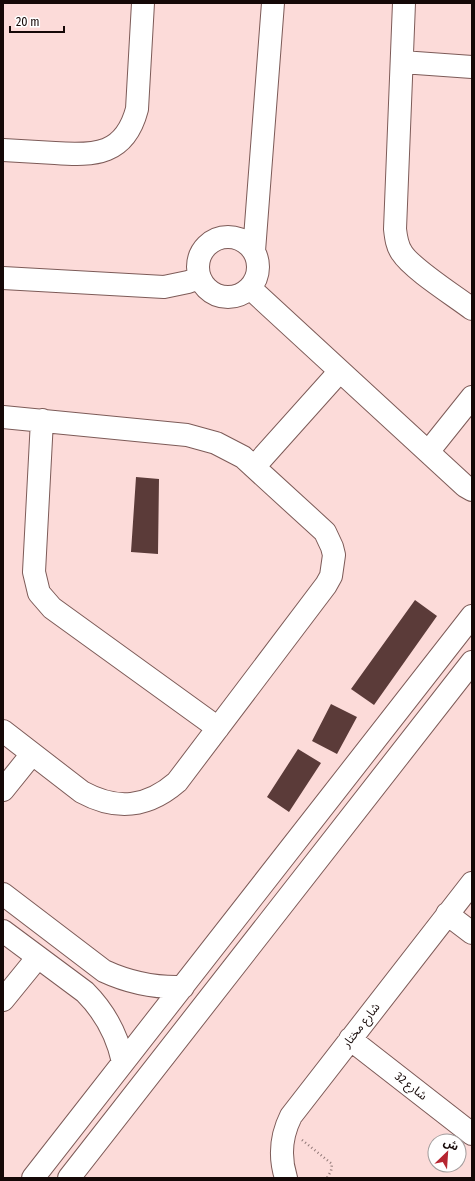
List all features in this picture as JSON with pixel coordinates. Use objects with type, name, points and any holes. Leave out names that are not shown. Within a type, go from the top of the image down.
[{"type":"street","points":[[3,150],[92,154],[110,148],[125,136],[134,119],[137,109],[143,3]]},
{"type":"street","points":[[254,251],[245,242],[233,237],[220,237],[209,242],[200,252],[197,265],[199,278],[206,288],[216,295],[228,298],[240,295],[250,288],[257,277],[258,264],[254,251],[273,3]]},
{"type":"street","points":[[404,3],[394,229],[396,239],[399,248],[407,259],[472,309]]},
{"type":"street","points":[[402,62],[472,68]]},
{"type":"street","points":[[3,278],[164,287],[182,284],[199,278]]},
{"type":"street","points":[[250,288],[470,492]]},
{"type":"street","points":[[255,466],[340,371]]},
{"type":"street","points":[[428,452],[472,397]]},
{"type":"street","points":[[3,417],[187,435],[216,443],[230,449],[255,466],[325,532],[332,547],[334,566],[326,585],[177,782],[160,795],[140,803],[115,804],[93,798],[3,731]]},
{"type":"street","points":[[42,420],[34,572],[39,594],[52,608],[218,728]]},
{"type":"street","points":[[33,1178],[472,616]]},
{"type":"street","points":[[69,1178],[472,662]]},
{"type":"street","points":[[3,790],[32,754]]},
{"type":"street","name":"شارع مختار","points":[[286,1178],[281,1152],[286,1126],[298,1104],[472,883]]},
{"type":"street","points":[[3,895],[104,971],[120,979],[136,983],[162,987],[183,987]]},
{"type":"street","points":[[447,914],[472,933]]},
{"type":"street","points":[[3,931],[85,992],[103,1013],[112,1028],[119,1045],[123,1062]]},
{"type":"street","points":[[3,1000],[38,957]]},
{"type":"street","points":[[85,992],[99,982],[104,971]]},
{"type":"street","name":"شارع 32","points":[[350,1039],[472,1134]]},
{"type":"street","points":[[105,1085],[114,1097],[128,1102]]},
{"type":"street","points":[[87,1108],[98,1108],[104,1111],[110,1126]]},
{"type":"path","points":[[286,1126],[329,1161],[332,1167],[327,1178]]},
{"type":"building","points":[[136,477],[159,479],[158,554],[131,552]]},
{"type":"building","points":[[415,600],[437,616],[374,705],[351,689]]},
{"type":"building","points":[[331,704],[357,717],[337,754],[312,741]]},
{"type":"building","points":[[298,749],[321,763],[289,812],[267,797]]}]
